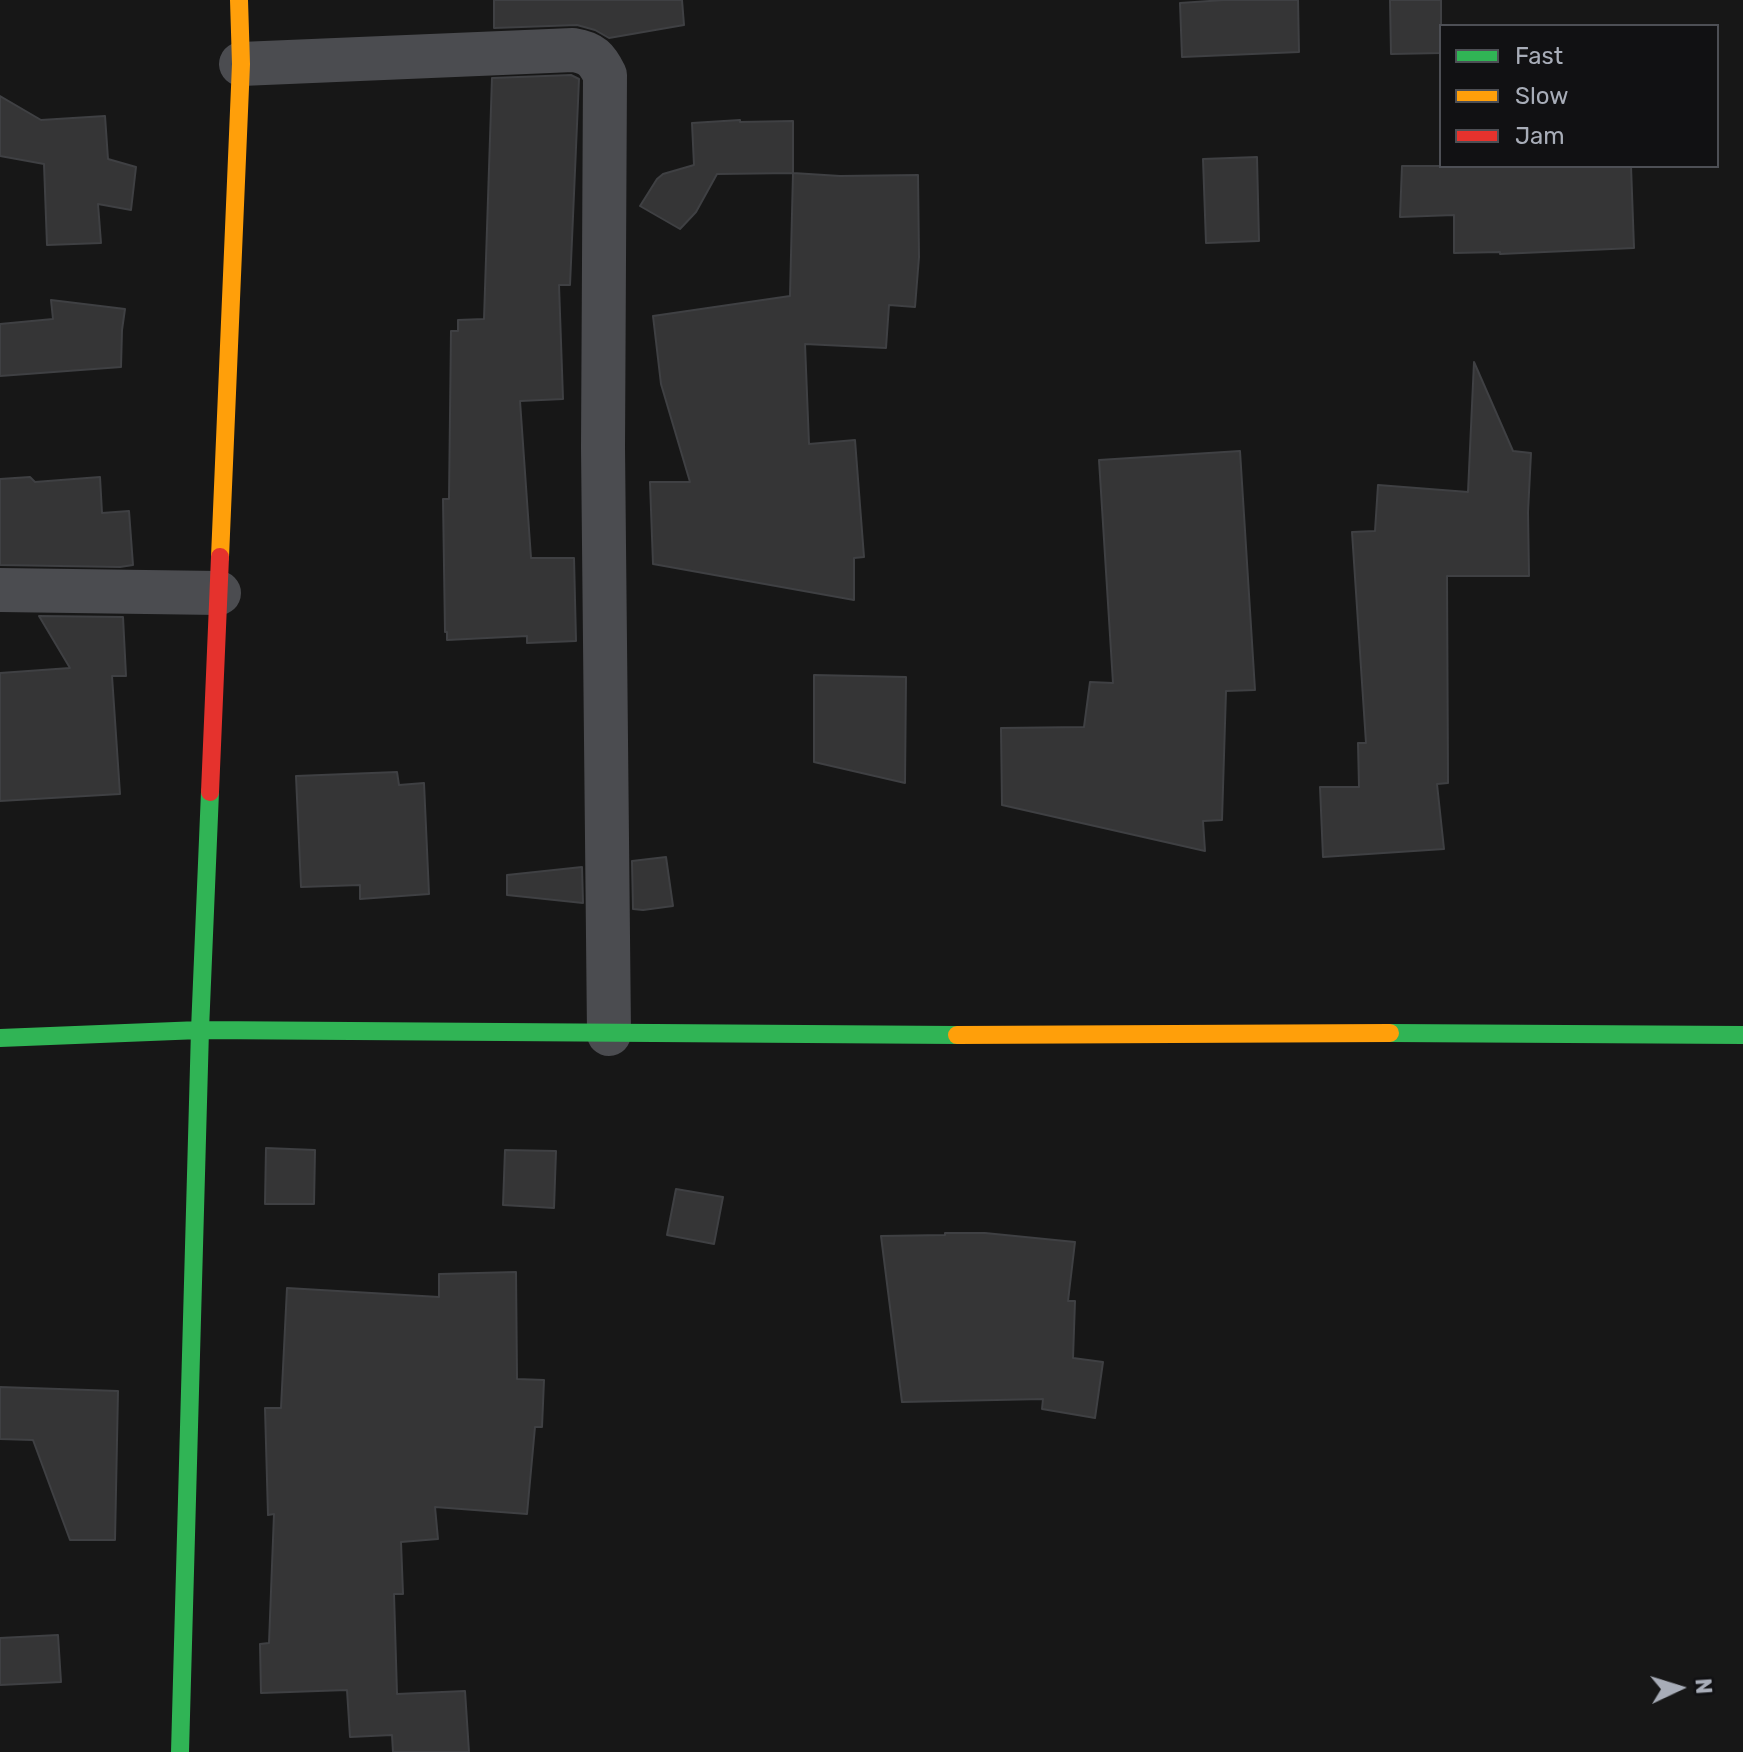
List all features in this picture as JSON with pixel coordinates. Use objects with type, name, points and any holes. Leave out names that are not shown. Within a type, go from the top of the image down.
[{"type":"street","points":[[180,1752],[200,1030],[241,64],[239,0]]},
{"type":"street","points":[[241,64],[573,50],[585,52],[598,62],[605,75],[603,463],[609,1034]]},
{"type":"street","points":[[0,590],[219,593]]},
{"type":"street","points":[[0,1038],[200,1030],[900,1035],[1743,1035]]},
{"type":"building","points":[[494,0],[682,0],[684,25],[609,38],[577,25],[494,28]]},
{"type":"building","points":[[1298,0],[1299,52],[1182,57],[1180,3]]},
{"type":"building","points":[[1390,0],[1441,0],[1439,53],[1391,54]]},
{"type":"building","points":[[571,75],[579,79],[570,285],[559,285],[563,399],[520,401],[531,558],[574,558],[576,641],[527,643],[527,636],[447,640],[443,499],[449,499],[451,331],[458,331],[458,320],[484,319],[492,78]]},
{"type":"building","points":[[0,96],[41,120],[105,116],[108,159],[136,167],[131,210],[98,204],[101,243],[47,245],[44,164],[0,156]]},
{"type":"building","points":[[793,121],[793,173],[717,174],[696,212],[680,229],[640,206],[663,174],[694,165],[692,123]]},
{"type":"building","points":[[1257,157],[1259,241],[1206,243],[1203,159]]},
{"type":"building","points":[[1402,166],[1631,168],[1634,248],[1454,253],[1454,215],[1400,217]]},
{"type":"building","points":[[793,173],[918,175],[919,257],[915,307],[889,305],[886,348],[805,344],[809,444],[855,440],[864,557],[854,558],[854,600],[653,564],[650,482],[690,482],[661,384],[653,316],[790,296]]},
{"type":"building","points":[[51,300],[125,309],[121,367],[0,376],[0,324],[53,319]]},
{"type":"building","points":[[1474,362],[1513,451],[1531,453],[1529,576],[1447,576],[1448,783],[1437,784],[1444,849],[1323,857],[1320,787],[1359,787],[1358,743],[1366,743],[1352,532],[1375,531],[1378,485],[1468,492]]},
{"type":"building","points":[[1240,451],[1255,690],[1226,691],[1222,820],[1203,821],[1205,851],[1002,805],[1001,728],[1084,727],[1090,682],[1113,683],[1099,460]]},
{"type":"building","points":[[30,477],[35,482],[100,477],[102,513],[129,511],[133,565],[0,565],[0,479]]},
{"type":"building","points":[[39,616],[123,617],[126,676],[112,676],[120,794],[0,801],[0,673],[70,668]]},
{"type":"building","points":[[814,675],[906,677],[905,783],[814,762]]},
{"type":"building","points":[[397,772],[399,785],[424,783],[429,894],[360,899],[360,885],[301,887],[296,776]]},
{"type":"building","points":[[666,857],[673,906],[633,909],[632,861]]},
{"type":"building","points":[[582,867],[583,903],[507,895],[507,875]]},
{"type":"building","points":[[266,1148],[315,1150],[314,1204],[265,1204]]},
{"type":"building","points":[[505,1150],[556,1151],[554,1208],[503,1205]]},
{"type":"building","points":[[676,1189],[723,1197],[714,1244],[667,1235]]},
{"type":"building","points":[[985,1233],[1075,1242],[1068,1301],[1075,1301],[1073,1358],[1103,1362],[1095,1418],[1042,1409],[1043,1399],[902,1402],[881,1236]]},
{"type":"building","points":[[516,1272],[517,1379],[544,1380],[542,1427],[535,1427],[527,1514],[435,1507],[438,1539],[401,1542],[403,1594],[394,1594],[397,1694],[465,1691],[469,1752],[393,1752],[392,1735],[350,1737],[347,1690],[261,1693],[260,1644],[269,1643],[274,1514],[268,1515],[265,1408],[281,1408],[287,1288],[439,1297],[439,1274]]},
{"type":"building","points":[[0,1387],[118,1391],[115,1540],[70,1540],[33,1440],[0,1439]]},
{"type":"building","points":[[58,1635],[61,1682],[0,1685],[0,1638]]},
{"type":"traffic: fast","points":[[180,1752],[200,1030],[210,792]]},
{"type":"traffic: fast","points":[[0,1038],[200,1030],[957,1035]]},
{"type":"traffic: fast","points":[[1390,1033],[1743,1035]]},
{"type":"traffic: slow","points":[[220,557],[241,64],[239,0]]},
{"type":"traffic: slow","points":[[957,1035],[1390,1033]]},
{"type":"traffic: jam","points":[[210,792],[220,557]]}]
